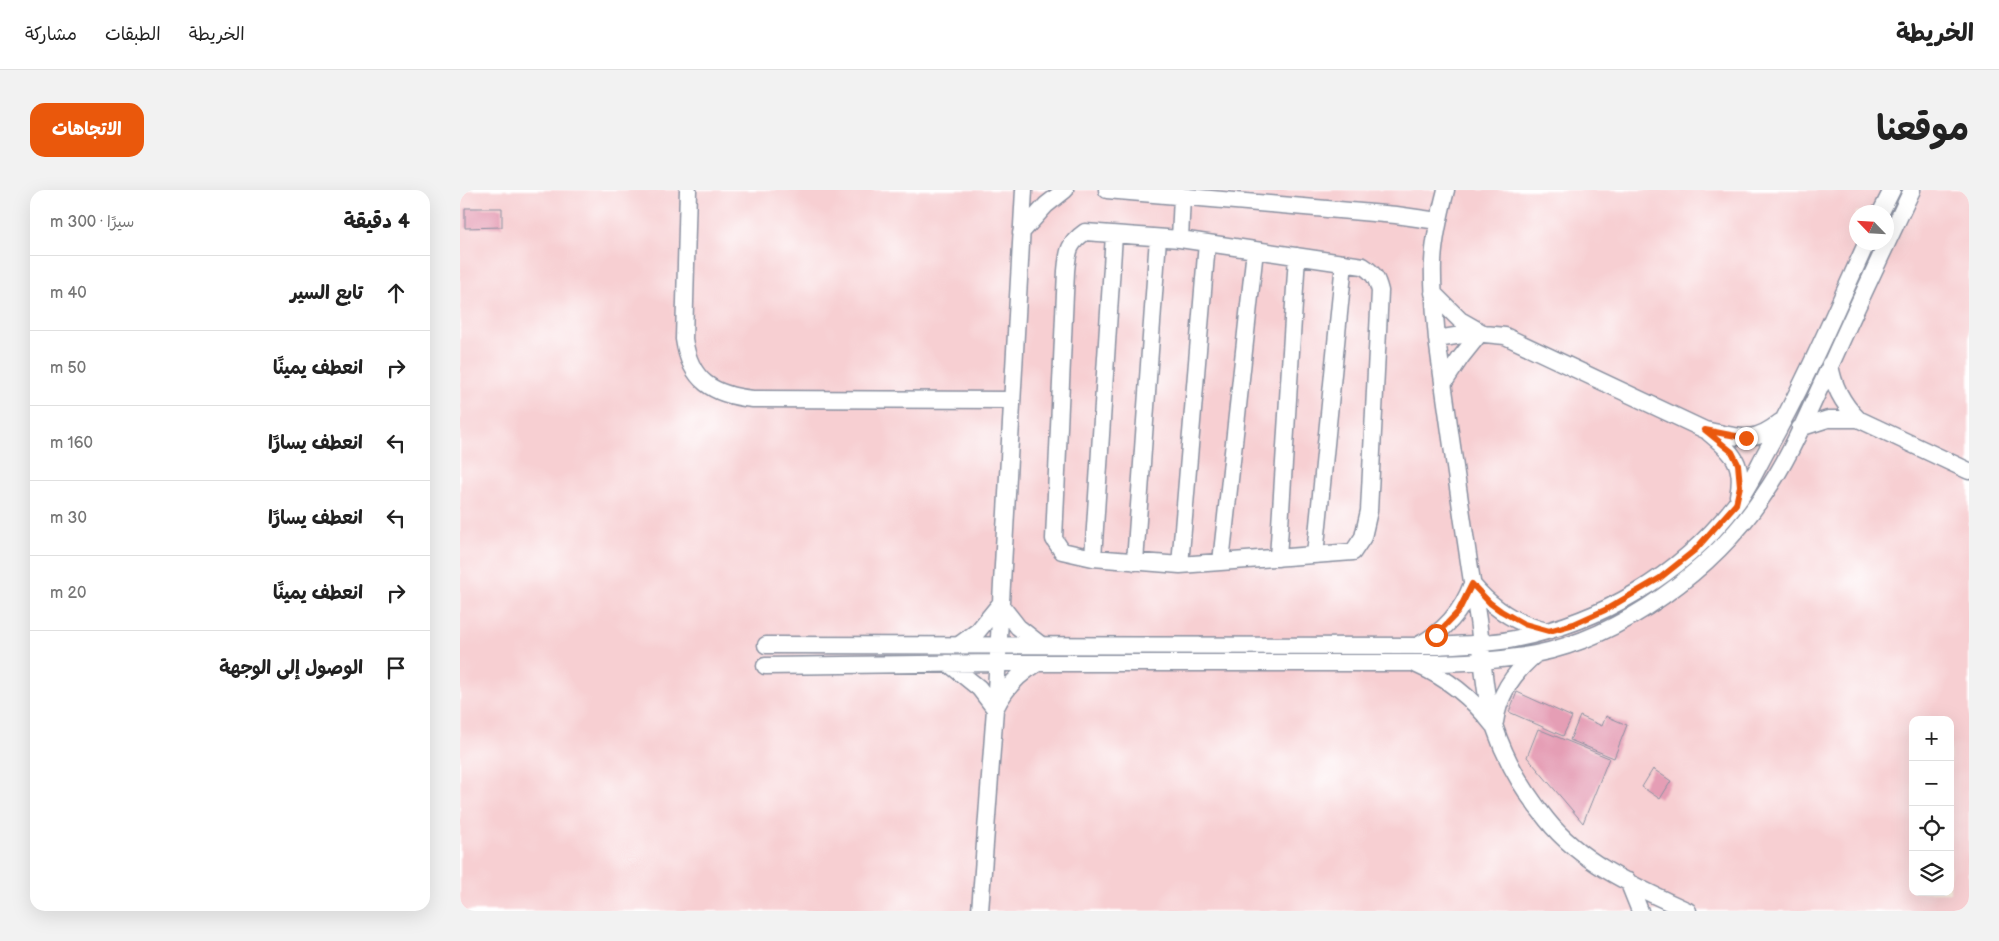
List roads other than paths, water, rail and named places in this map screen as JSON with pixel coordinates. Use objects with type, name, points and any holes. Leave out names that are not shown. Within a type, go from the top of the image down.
[{"type":"lane","points":[[688,190],[684,338],[686,355],[693,368],[714,389],[731,397],[753,399],[1011,400]]},
{"type":"lane","points":[[980,911],[995,709],[1024,190]]},
{"type":"lane","points":[[1021,233],[1046,205],[1064,190]]},
{"type":"lane","points":[[1106,190],[1396,215],[1438,221]]},
{"type":"lane","points":[[1446,190],[1438,221],[1433,260],[1433,292],[1437,339],[1482,643],[1483,662],[1494,726],[1511,766],[1529,796],[1547,821],[1573,846],[1595,863],[1628,881],[1662,906],[1688,911]]},
{"type":"lane","points":[[765,666],[948,663],[1483,662],[1536,654],[1573,643],[1618,623],[1656,600],[1695,572],[1732,536],[1763,497],[1800,428],[1912,190]]},
{"type":"lane","points":[[1180,239],[1182,196]]},
{"type":"lane","points":[[1084,232],[1158,238],[1180,239],[1363,266],[1372,272],[1377,279],[1380,291],[1369,511],[1363,537],[1353,552],[1180,565],[1093,558],[1062,551],[1054,539],[1068,252],[1072,241],[1084,232]]},
{"type":"lane","points":[[1093,558],[1114,234]]},
{"type":"lane","points":[[1135,562],[1158,238]]},
{"type":"lane","points":[[1180,565],[1207,243]]},
{"type":"lane","points":[[1222,562],[1255,250]]},
{"type":"lane","points":[[766,645],[1417,646],[1512,640],[1574,624],[1605,610],[1660,578],[1695,550],[1736,504],[1784,418],[1863,250]]},
{"type":"lane","points":[[1278,558],[1297,256]]},
{"type":"lane","points":[[1315,555],[1344,263]]},
{"type":"lane","points":[[1433,292],[1456,316],[1481,332]]},
{"type":"lane","points":[[1443,384],[1481,332]]},
{"type":"lane","points":[[1437,339],[1481,332],[1494,333],[1517,340],[1705,430],[1732,452],[1738,464],[1740,486],[1736,504]]},
{"type":"lane","points":[[1830,364],[1833,380],[1839,394],[1850,411],[1858,419],[1969,471]]},
{"type":"lane","points":[[1705,430],[1738,437],[1756,437],[1767,433],[1784,418]]},
{"type":"lane","points":[[1800,428],[1828,419],[1858,419]]},
{"type":"lane","points":[[1472,584],[1490,603],[1501,611],[1524,624],[1549,631]]},
{"type":"lane","points":[[1417,646],[1436,635],[1452,620],[1464,603],[1472,584]]},
{"type":"lane","points":[[959,645],[986,622],[1000,604]]},
{"type":"lane","points":[[1000,604],[1018,627],[1041,645]]},
{"type":"lane","points":[[1494,726],[1499,702],[1510,680],[1536,654]]},
{"type":"lane","points":[[948,663],[979,688],[995,709]]},
{"type":"lane","points":[[995,709],[1013,680],[1038,663]]},
{"type":"lane","points":[[1412,663],[1440,676],[1458,689],[1475,704],[1494,726]]},
{"type":"lane","points":[[1628,881],[1640,911]]}]
